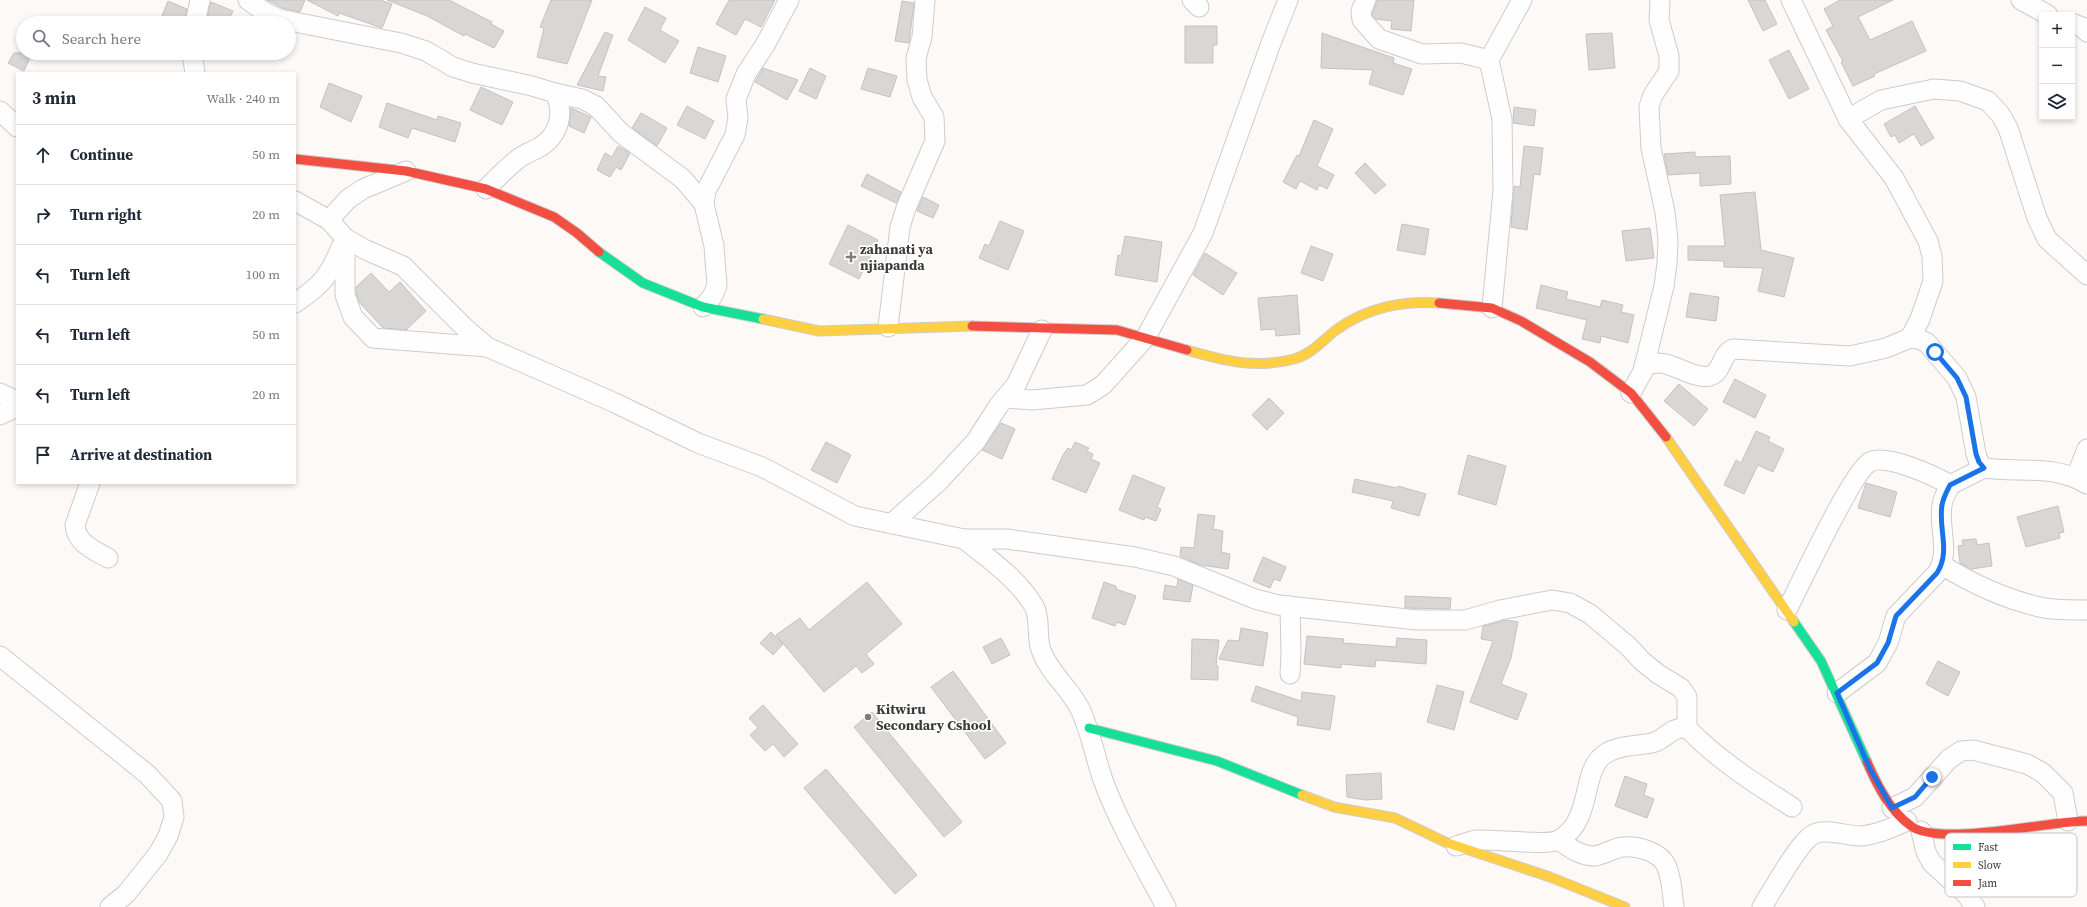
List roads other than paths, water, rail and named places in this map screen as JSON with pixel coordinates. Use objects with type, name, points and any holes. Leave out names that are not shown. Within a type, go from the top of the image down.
[{"type":"street","points":[[197,16],[200,0]]},
{"type":"street","points":[[248,0],[272,16]]},
{"type":"street","points":[[703,307],[712,297],[717,286],[714,246],[704,204],[706,191],[736,131],[738,118],[736,98],[744,79],[789,0]]},
{"type":"street","points":[[888,327],[900,227],[909,201],[935,141],[934,117],[922,97],[917,80],[916,58],[922,37],[925,0]]},
{"type":"street","points":[[1005,398],[1032,400],[1088,395],[1103,385],[1146,337],[1203,233],[1271,43],[1288,0]]},
{"type":"street","points":[[1366,0],[1361,11],[1362,20],[1379,39],[1422,54],[1461,53],[1489,60]]},
{"type":"street","points":[[1492,308],[1503,191],[1502,119],[1489,60],[1522,0]]},
{"type":"street","points":[[1631,393],[1644,365],[1664,286],[1668,240],[1665,212],[1651,148],[1649,107],[1653,95],[1669,72],[1668,56],[1659,20],[1660,0]]},
{"type":"street","points":[[1791,0],[1848,119],[1894,178],[1925,235],[1932,256],[1933,281],[1920,319],[1910,338]]},
{"type":"street","points":[[2021,0],[2043,12]]},
{"type":"street","points":[[296,22],[401,43],[426,51],[453,67],[472,73],[532,86],[554,93],[582,98],[596,106],[621,132],[683,179],[704,204]]},
{"type":"street","points":[[2075,24],[2087,32]]},
{"type":"street","points":[[193,60],[195,72]]},
{"type":"street","points":[[1848,119],[1881,100],[1934,89],[1960,91],[1988,101],[2000,114],[2008,128],[2036,218],[2047,239],[2087,275]]},
{"type":"street","points":[[486,189],[519,157],[548,141],[554,133],[559,122],[560,110],[554,93]]},
{"type":"street","points":[[0,111],[16,126]]},
{"type":"street","points":[[296,159],[406,171],[486,189],[554,217],[577,233],[602,255],[643,283],[703,307],[819,331],[888,327],[955,326],[1042,330],[1117,330],[1146,337],[1185,350],[1248,365],[1273,364],[1295,359],[1316,348],[1336,330],[1361,314],[1418,300],[1492,308],[1522,321],[1571,351],[1631,393],[1671,443],[1763,579],[1787,610],[1821,661],[1837,693],[1870,769],[1892,808],[1914,826],[1932,863],[1945,875]]},
{"type":"street","points":[[329,220],[348,199],[363,189],[406,171]]},
{"type":"street","points":[[296,202],[329,220],[345,238],[366,250],[403,266],[464,328],[487,347],[613,402],[698,443],[762,467],[856,516],[964,539],[1007,539],[1135,556],[1174,566],[1255,599],[1290,606],[1404,619],[1465,620],[1500,610],[1552,600],[1570,603],[1590,614],[1658,674],[1682,688],[1688,697],[1687,728]]},
{"type":"street","points":[[296,301],[320,285],[332,269],[345,238]]},
{"type":"street","points":[[345,238],[345,295],[353,318],[373,338],[487,347]]},
{"type":"street","points":[[890,524],[938,482],[976,441],[1020,376],[1042,330]]},
{"type":"street","points":[[1644,365],[1659,363],[1680,371],[1708,376],[1716,372],[1724,356],[1733,349],[1850,356],[1886,348],[1910,338],[1920,339],[1927,343],[1957,378],[1966,397],[1976,454],[1979,462],[1984,468]]},
{"type":"street","points":[[0,393],[16,401]]},
{"type":"street","points":[[0,414],[16,407]]},
{"type":"street","points":[[1837,693],[1877,663],[1888,643],[1896,616],[1937,573],[1942,565],[1944,548],[1942,506],[1950,485],[1984,468],[2017,471],[2052,470],[2082,481],[2087,449]]},
{"type":"street","points":[[1787,610],[1846,495],[1863,468],[1869,462],[1876,460],[1903,465],[1935,477],[1950,485]]},
{"type":"street","points":[[90,484],[75,525],[76,532],[85,544],[108,558]]},
{"type":"street","points":[[964,539],[996,564],[1023,591],[1034,607],[1041,650],[1054,672],[1080,708],[1089,728],[1103,779],[1119,818],[1166,907]]},
{"type":"street","points":[[1942,565],[1984,589],[2020,601],[2045,608],[2087,610]]},
{"type":"street","points":[[1290,606],[1292,654],[1290,674]]},
{"type":"street","points":[[0,656],[147,774],[172,801],[174,817],[168,836],[158,854],[126,894],[110,907]]},
{"type":"street","points":[[1089,728],[1217,761],[1334,807],[1395,818],[1456,846],[1550,877],[1625,907]]},
{"type":"street","points":[[1456,846],[1476,840],[1544,842],[1558,840],[1572,829],[1579,818],[1584,807],[1589,782],[1600,757],[1613,750],[1658,740],[1673,729],[1687,728],[1711,751],[1735,770],[1792,807]]},
{"type":"street","points":[[1892,808],[1915,797],[1949,759],[1961,751],[1973,750],[2027,764],[2043,773],[2064,793],[2068,821]]},
{"type":"street","points":[[1984,833],[2068,821],[2087,821]]},
{"type":"street","points":[[1762,907],[1803,844],[1814,834],[1827,832],[1858,836],[1873,835],[1914,826],[1948,833]]},
{"type":"street","points":[[1558,840],[1575,852],[1593,856],[1622,847],[1640,848],[1656,855],[1666,864],[1674,907]]},
{"type":"street","points":[[1968,897],[1975,907]]},
{"type":"place","name":"zahanati ya njiapanda","points":[[851,257]]},
{"type":"place","name":"Kitwiru Secondary Cshool","points":[[868,717]]}]
